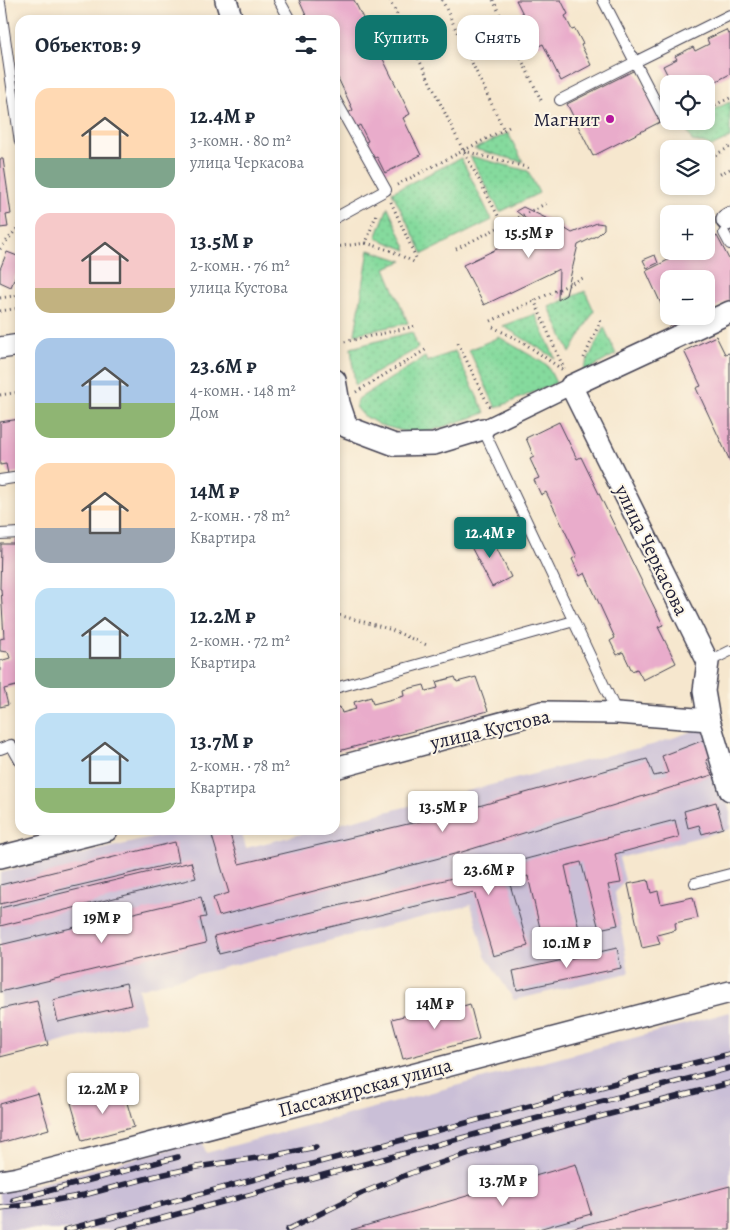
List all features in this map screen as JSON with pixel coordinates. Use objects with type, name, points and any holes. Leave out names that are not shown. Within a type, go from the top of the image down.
[{"type":"street","points":[[226,0],[230,15]]},
{"type":"street","points":[[341,428],[395,445],[434,444],[490,425],[730,312]]},
{"type":"street","points":[[0,348],[15,346]]},
{"type":"street","name":"улица Черкасова","points":[[571,386],[708,662]]},
{"type":"street","points":[[708,662],[704,691],[709,720],[730,790]]},
{"type":"street","name":"улица Кустова","points":[[340,767],[542,712],[617,714],[709,720]]},
{"type":"street","points":[[0,857],[63,835]]},
{"type":"street","name":"Пассажирская улица","points":[[0,1181],[18,1178],[730,992]]},
{"type":"lane","points":[[279,0],[287,15]]},
{"type":"lane","points":[[603,0],[660,110]]},
{"type":"lane","points":[[0,4],[15,108]]},
{"type":"lane","points":[[560,100],[730,14]]},
{"type":"lane","points":[[340,108],[386,190],[340,215]]},
{"type":"lane","points":[[727,224],[730,244]]},
{"type":"lane","points":[[490,425],[574,621],[617,714]]},
{"type":"lane","points":[[0,480],[15,478]]},
{"type":"lane","points":[[0,534],[15,533]]},
{"type":"lane","points":[[340,687],[574,621]]},
{"type":"lane","points":[[708,662],[730,651]]},
{"type":"lane","points":[[0,749],[11,745],[15,752]]},
{"type":"lane","points":[[695,883],[730,874]]},
{"type":"path","points":[[390,0],[463,150],[503,225]]},
{"type":"path","points":[[442,0],[504,130]]},
{"type":"path","points":[[493,0],[542,102]]},
{"type":"path","points":[[715,105],[730,98]]},
{"type":"path","points":[[366,243],[373,220],[386,190],[509,127]]},
{"type":"path","points":[[715,154],[730,147]]},
{"type":"path","points":[[463,150],[530,168]]},
{"type":"path","points":[[720,174],[730,169]]},
{"type":"path","points":[[340,246],[366,243],[416,261],[386,190]]},
{"type":"path","points":[[456,249],[547,203]]},
{"type":"path","points":[[0,249],[15,231]]},
{"type":"path","points":[[491,321],[583,278]]},
{"type":"path","points":[[0,298],[15,296]]},
{"type":"path","points":[[493,327],[524,343],[565,371],[534,300]]},
{"type":"path","points":[[0,311],[15,309]]},
{"type":"path","points":[[571,386],[602,317]]},
{"type":"path","points":[[340,343],[416,326]]},
{"type":"path","points":[[458,343],[490,425]]},
{"type":"path","points":[[340,402],[427,349]]},
{"type":"path","points":[[0,395],[15,393]]},
{"type":"path","points":[[340,615],[389,629],[450,656]]},
{"type":"shaded area","points":[[705,727],[730,811],[730,829],[619,858],[625,880],[615,893],[629,973],[514,1000],[485,955],[471,905],[138,989],[145,1021],[0,1057],[0,873],[164,835],[242,835],[246,848],[297,835],[340,835],[340,824],[652,745]]},
{"type":"shaded area","points":[[730,1012],[730,1230],[0,1230],[0,1191],[22,1188],[202,1141],[206,1153]]},
{"type":"green space","points":[[730,102],[730,138],[715,145],[715,140],[692,140],[687,130],[715,130],[715,109]]},
{"type":"green space","points":[[508,133],[523,162],[474,149]]},
{"type":"green space","points":[[470,156],[528,171],[539,193],[500,212]]},
{"type":"green space","points":[[461,158],[492,220],[423,254],[392,192]]},
{"type":"green space","points":[[388,207],[407,250],[376,238]]},
{"type":"green space","points":[[369,250],[403,261],[385,268],[408,323],[355,334]]},
{"type":"green space","points":[[585,291],[594,311],[570,353],[549,307]]},
{"type":"green space","points":[[535,314],[555,358],[503,326]]},
{"type":"green space","points":[[604,327],[616,354],[581,374]]},
{"type":"green space","points":[[412,332],[418,348],[355,385],[351,348]]},
{"type":"green space","points":[[499,337],[547,365],[556,383],[496,408],[469,350]]},
{"type":"green space","points":[[455,351],[485,413],[428,432],[414,434],[380,425],[363,415],[356,407],[358,399],[425,357],[427,362]]},
{"type":"building","points":[[299,0],[354,0],[361,15],[355,15],[355,60],[383,60],[410,114],[403,118],[421,155],[385,173],[377,157],[371,160],[362,144],[368,141],[360,125],[355,128],[348,113],[353,110],[340,82],[340,15],[306,15]]},
{"type":"building","points":[[516,0],[561,0],[568,14],[565,16],[572,30],[575,29],[583,44],[581,45],[591,65],[561,81],[543,44],[539,46],[539,15],[524,15]]},
{"type":"building","points":[[726,30],[728,34],[730,33],[730,74],[715,82],[715,75],[668,75],[663,66],[677,59],[675,56],[693,47],[695,51],[709,44],[707,39]]},
{"type":"building","points":[[635,70],[660,117],[660,122],[593,156],[567,104]]},
{"type":"building","points":[[0,159],[3,159],[11,214],[6,215],[8,227],[0,228]]},
{"type":"building","points":[[523,207],[572,233],[597,223],[604,224],[604,229],[598,235],[578,245],[566,295],[558,300],[559,269],[484,305],[463,265],[539,229],[516,211]]},
{"type":"building","points":[[717,236],[730,261],[730,300],[715,308],[715,270],[660,270],[660,302],[646,271],[668,260],[715,260],[715,237]]},
{"type":"building","points":[[7,252],[15,255],[15,277],[11,287],[0,282],[0,269]]},
{"type":"building","points":[[655,255],[658,263],[647,268],[643,260]]},
{"type":"building","points":[[716,336],[725,354],[729,353],[730,356],[730,461],[696,388],[701,386],[684,351]]},
{"type":"building","points":[[15,420],[15,473],[8,474],[6,464],[0,465],[0,422]]},
{"type":"building","points":[[559,422],[577,459],[581,457],[663,625],[658,627],[676,663],[643,680],[637,669],[632,671],[623,652],[617,655],[610,641],[615,638],[585,573],[580,576],[572,559],[577,556],[546,492],[541,495],[534,480],[539,478],[530,459],[534,457],[526,438]]},
{"type":"building","points":[[488,531],[511,577],[492,587],[468,541]]},
{"type":"building","points":[[15,540],[15,686],[4,689],[8,705],[0,707],[0,661],[10,658],[8,652],[0,651],[0,639],[4,638],[0,589],[1,544],[14,544]]},
{"type":"building","points":[[455,677],[457,682],[476,677],[488,711],[340,751],[340,707],[342,713],[356,709],[354,702],[371,697],[373,704],[404,696],[403,690],[424,685],[426,691],[438,688],[436,682]]},
{"type":"building","points":[[704,740],[710,757],[706,760],[712,775],[462,852],[219,916],[213,898],[229,893],[212,836],[230,835],[239,864],[450,814],[647,759],[654,776],[668,773],[662,756]]},
{"type":"building","points":[[716,802],[723,828],[702,834],[699,825],[688,828],[684,811]]},
{"type":"building","points":[[675,820],[679,837],[615,854],[621,883],[608,885],[618,925],[599,929],[581,862],[565,866],[580,934],[543,941],[528,876],[509,881],[528,946],[493,956],[474,892],[219,954],[214,936],[469,874]]},
{"type":"building","points":[[175,842],[179,862],[0,904],[0,885]]},
{"type":"building","points":[[191,862],[196,878],[0,926],[0,908]]},
{"type":"building","points":[[648,880],[651,893],[658,891],[661,904],[693,897],[698,918],[675,923],[676,930],[657,935],[660,944],[642,948],[628,884]]},
{"type":"building","points":[[201,897],[206,917],[200,918],[206,943],[0,992],[0,945]]},
{"type":"building","points":[[617,948],[621,968],[517,990],[513,971]]},
{"type":"building","points":[[126,983],[131,1005],[58,1022],[53,1000]]},
{"type":"building","points":[[37,1001],[48,1045],[0,1057],[0,1009]]},
{"type":"building","points":[[452,1003],[453,1009],[470,1004],[479,1039],[403,1059],[392,1019],[419,1012],[421,1016],[439,1012],[437,1006]]},
{"type":"building","points":[[123,1089],[134,1127],[82,1141],[71,1103]]},
{"type":"building","points":[[38,1093],[49,1129],[0,1143],[0,1104]]},
{"type":"building","points":[[576,1164],[591,1214],[535,1230],[351,1230]]},
{"type":"building","points":[[730,1186],[730,1230],[569,1230],[569,1229]]},
{"type":"railway","points":[[65,1230],[730,1054]]},
{"type":"railway","points":[[118,1230],[730,1068]]},
{"type":"railway","points":[[287,1230],[362,1193],[411,1173],[470,1153],[564,1126],[730,1083]]},
{"type":"railway","points":[[0,1208],[84,1195],[197,1167],[316,1147]]},
{"type":"railway","points":[[13,1200],[178,1157]]},
{"type":"place","name":"Магнит","points":[[610,119]]}]
